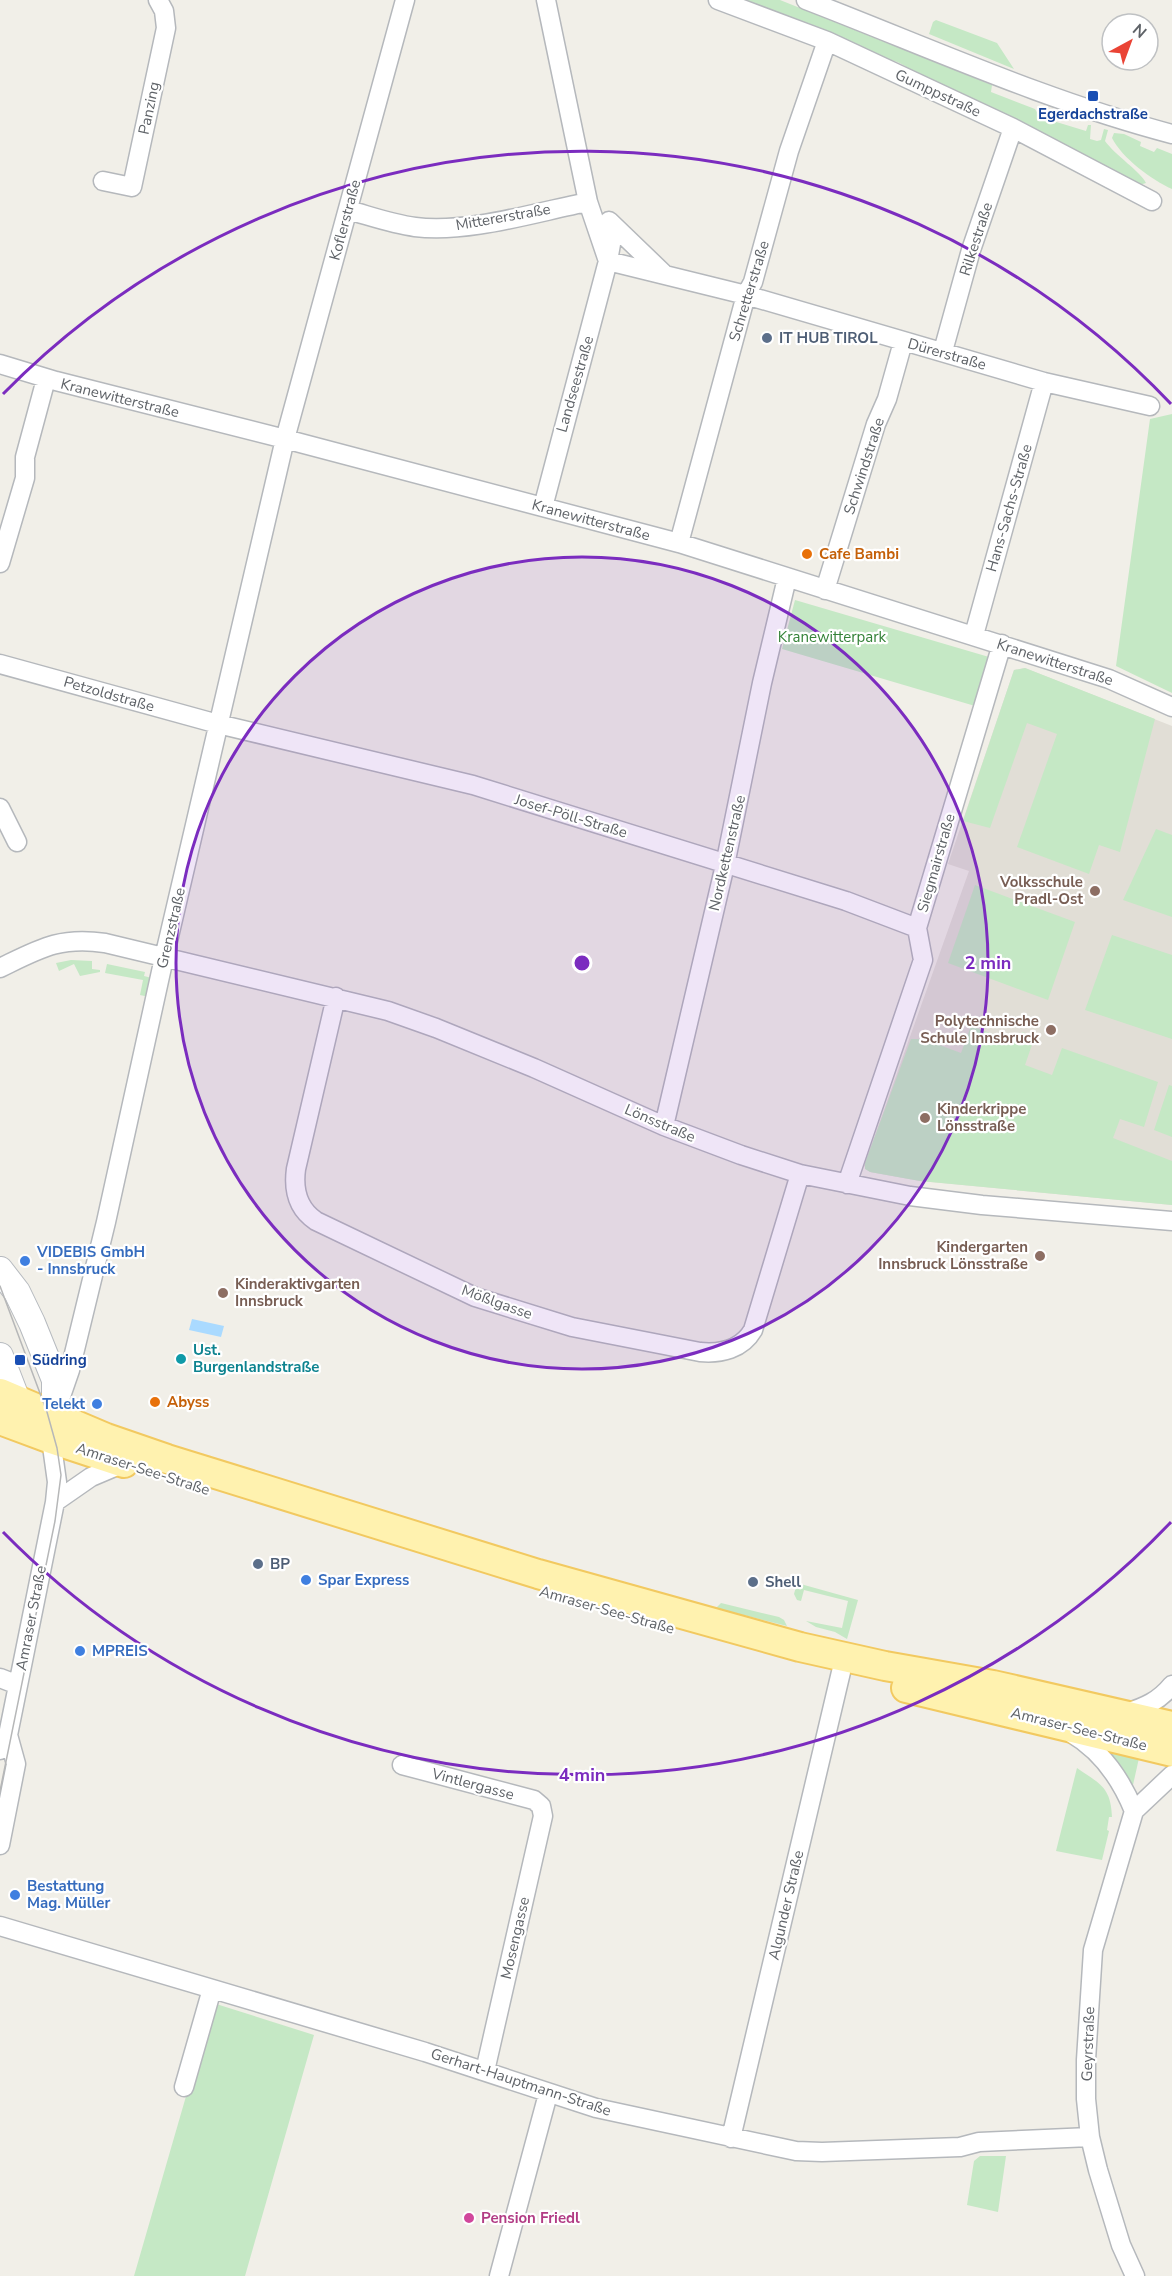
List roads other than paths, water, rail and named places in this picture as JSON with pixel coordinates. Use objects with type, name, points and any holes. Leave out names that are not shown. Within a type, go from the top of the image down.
[{"type":"main road","points":[[6,1404],[46,1429]]},
{"type":"main road","name":"Amraser-See-Straße","points":[[46,1429],[124,1463],[455,1566],[722,1643],[1172,1752]]},
{"type":"main road","name":"Amraser-See-Straße","points":[[46,1429],[106,1438],[167,1459],[647,1606],[848,1659],[993,1685],[1172,1726]]},
{"type":"street","name":"Panzing","points":[[103,181],[132,187],[166,28],[164,11],[158,0]]},
{"type":"street","name":"Koflerstraße","points":[[285,439],[405,0]]},
{"type":"street","points":[[546,0],[588,202],[609,261],[746,295]]},
{"type":"street","name":"Gumppstraße","points":[[718,0],[827,41],[1013,128],[1152,201]]},
{"type":"street","points":[[806,0],[1052,97],[1116,119],[1172,134]]},
{"type":"street","name":"Schretterstraße","points":[[679,543],[746,295],[753,282],[789,151],[827,41]]},
{"type":"street","name":"Rilkestraße","points":[[943,351],[971,249],[1013,128]]},
{"type":"street","name":"Mittererstraße","points":[[348,210],[402,224],[439,228],[476,224],[588,202]]},
{"type":"street","points":[[588,202],[665,275]]},
{"type":"street","name":"Landseestraße","points":[[543,507],[609,261],[614,227]]},
{"type":"street","name":"Dürerstraße","points":[[746,295],[1044,382],[1150,406]]},
{"type":"street","name":"Schwindstraße","points":[[825,590],[876,424],[887,399],[903,342]]},
{"type":"street","name":"Kranewitterstraße","points":[[0,364],[46,379],[285,439],[679,543],[787,579],[1109,678],[1172,707]]},
{"type":"street","points":[[0,562],[25,477],[25,457],[46,379]]},
{"type":"street","name":"Hans-Sachs-Straße","points":[[974,635],[1044,382]]},
{"type":"street","name":"Grenzstraße","points":[[46,1429],[70,1370],[95,1272],[164,958],[285,439]]},
{"type":"street","name":"Nordkettenstraße","points":[[664,1126],[725,865],[762,684],[787,579]]},
{"type":"street","name":"Siegmairstraße","points":[[847,1184],[923,960],[917,928],[1002,644]]},
{"type":"street","name":"Petzoldstraße","points":[[0,664],[218,724]]},
{"type":"street","name":"Josef-Pöll-Straße","points":[[218,724],[472,785],[846,901],[917,928]]},
{"type":"street","points":[[0,807],[17,842]]},
{"type":"street","name":"Lönsstraße","points":[[0,968],[47,946],[75,940],[105,943],[388,1011],[534,1068],[664,1126],[800,1174],[910,1196],[982,1205],[1172,1221]]},
{"type":"street","name":"Mößlgasse","points":[[336,997],[296,1169],[297,1198],[305,1212],[316,1221],[475,1297],[572,1327],[700,1352],[729,1350],[744,1341],[753,1330],[800,1174]]},
{"type":"street","points":[[0,1270],[17,1292],[50,1366],[54,1380],[46,1429]]},
{"type":"street","points":[[0,1356],[6,1404]]},
{"type":"street","name":"Amraser Straße","points":[[0,1845],[16,1764],[4,1742],[18,1685],[55,1502],[56,1469],[46,1429]]},
{"type":"street","points":[[55,1502],[91,1477],[124,1463]]},
{"type":"street","name":"Algunder Straße","points":[[731,2138],[842,1672]]},
{"type":"street","points":[[0,1678],[18,1685]]},
{"type":"street","points":[[1122,1715],[1148,1706],[1164,1695],[1172,1685]]},
{"type":"street","points":[[1054,1724],[1079,1738],[1100,1755],[1119,1779],[1134,1811],[1172,1775]]},
{"type":"street","name":"Vintlergasse","points":[[402,1765],[534,1800],[542,1806]]},
{"type":"street","name":"Mosengasse","points":[[485,2071],[543,1816],[542,1806]]},
{"type":"street","name":"Geyrstraße","points":[[1134,1811],[1093,1950],[1086,2060],[1086,2099],[1090,2137],[1098,2170],[1121,2245],[1135,2276]]},
{"type":"street","name":"Gerhart-Hauptmann-Straße","points":[[0,1926],[485,2071],[548,2094],[596,2108],[772,2147],[822,2152],[960,2147],[979,2142],[1090,2137]]},
{"type":"street","points":[[184,2087],[212,1989]]},
{"type":"street","points":[[499,2276],[548,2094]]},
{"type":"water","points":[[192,1319],[224,1326],[221,1337],[189,1330]]},
{"type":"tram line","points":[[0,1286],[47,1412],[57,1448],[61,1475],[55,1521],[0,1791]]},
{"type":"place","name":"Egerdachstraße","points":[[1093,96]]},
{"type":"place","name":"IT HUB TIROL","points":[[767,338]]},
{"type":"place","name":"Cafe Bambi","points":[[807,554]]},
{"type":"place","name":"Volksschule Pradl-Ost","points":[[1095,891]]},
{"type":"place","name":"Polytechnische Schule Innsbruck","points":[[1051,1030]]},
{"type":"place","name":"Kinderkrippe Lönsstraße","points":[[925,1118]]},
{"type":"place","name":"Kindergarten Innsbruck Lönsstraße","points":[[1040,1256]]},
{"type":"place","name":"VIDEBIS GmbH - Innsbruck","points":[[25,1261]]},
{"type":"place","name":"Kinderaktivgarten Innsbruck","points":[[223,1293]]},
{"type":"place","name":"Ust. Burgenlandstraße","points":[[181,1359]]},
{"type":"place","name":"Südring","points":[[20,1360]]},
{"type":"place","name":"Abyss","points":[[155,1402]]},
{"type":"place","name":"Telekt","points":[[97,1404]]},
{"type":"place","name":"BP","points":[[258,1564]]},
{"type":"place","name":"Spar Express","points":[[306,1580]]},
{"type":"place","name":"Shell","points":[[753,1582]]},
{"type":"place","name":"MPREIS","points":[[80,1651]]},
{"type":"place","name":"Bestattung Mag. Müller","points":[[15,1895]]},
{"type":"place","name":"Pension Friedl","points":[[469,2218]]},
{"type":"park label","name":"Kranewitterpark","points":[[832,637]]}]
